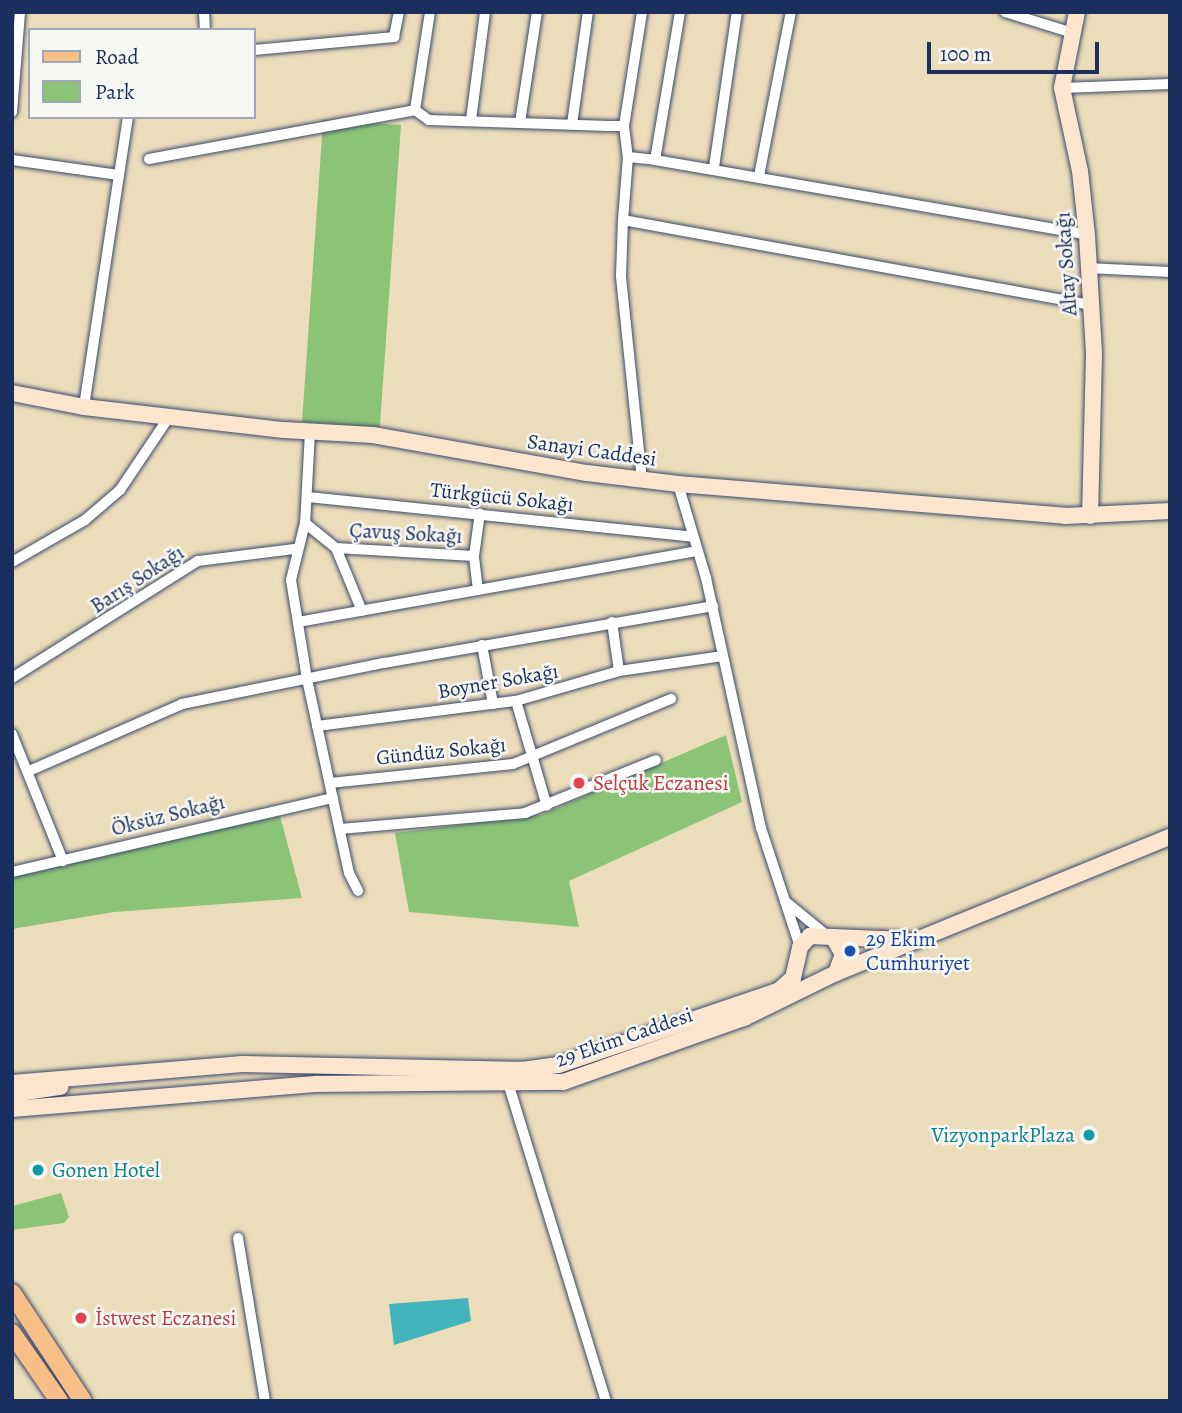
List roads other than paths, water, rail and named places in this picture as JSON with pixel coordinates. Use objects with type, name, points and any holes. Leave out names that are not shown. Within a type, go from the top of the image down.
[{"type":"main road","name":"Altay Sokağı","points":[[1077,12],[1062,88],[1080,170],[1087,235],[1094,354],[1090,516]]},
{"type":"main road","name":"Sanayi Caddesi","points":[[12,393],[84,407],[169,417],[310,432],[373,435],[678,484],[1090,516],[1170,511]]},
{"type":"main road","name":"29 Ekim Caddesi","points":[[12,1109],[318,1084],[509,1086],[563,1082],[744,1018],[831,976],[1170,837]]},
{"type":"main road","points":[[829,935],[843,954],[831,976],[808,974],[799,951],[810,936],[829,935],[881,942],[919,939]]},
{"type":"main road","name":"29 Ekim Caddesi","points":[[12,1083],[163,1069],[256,1064],[522,1070],[559,1066],[778,991],[793,978],[799,951]]},
{"type":"main road","points":[[12,1094],[163,1069]]},
{"type":"main road","points":[[12,1293],[83,1401]]},
{"type":"main road","points":[[12,1306],[49,1348]]},
{"type":"main road","points":[[12,1333],[59,1401]]},
{"type":"street","points":[[12,112],[20,12]]},
{"type":"street","points":[[256,50],[394,37],[400,12]]},
{"type":"street","points":[[415,110],[430,12]]},
{"type":"street","points":[[471,120],[485,12]]},
{"type":"street","points":[[520,122],[537,12]]},
{"type":"street","points":[[572,124],[588,12]]},
{"type":"street","points":[[642,12],[624,126],[628,157],[621,276],[642,480]]},
{"type":"street","points":[[655,160],[680,12]]},
{"type":"street","points":[[714,167],[737,12]]},
{"type":"street","points":[[759,176],[792,12]]},
{"type":"street","points":[[1006,12],[1073,33]]},
{"type":"street","points":[[1062,88],[1170,84]]},
{"type":"street","points":[[149,159],[415,110],[429,120],[624,126]]},
{"type":"street","points":[[84,407],[128,119]]},
{"type":"street","points":[[628,157],[714,167],[1041,231],[1087,235]]},
{"type":"street","points":[[12,160],[119,175]]},
{"type":"street","points":[[623,220],[1090,305]]},
{"type":"street","points":[[1087,268],[1170,272]]},
{"type":"street","points":[[12,562],[85,520],[120,490],[169,417]]},
{"type":"street","points":[[310,432],[305,523],[295,549],[291,580],[317,726],[340,829],[358,891]]},
{"type":"street","points":[[678,484],[713,606],[761,828],[799,951]]},
{"type":"street","name":"Türkgücü Sokağı","points":[[308,497],[693,537]]},
{"type":"street","points":[[478,590],[474,556],[480,513]]},
{"type":"street","points":[[305,523],[335,548],[362,611]]},
{"type":"street","name":"Çavuş Sokağı","points":[[335,548],[474,556]]},
{"type":"street","name":"Barış Sokağı","points":[[12,678],[198,561],[295,549]]},
{"type":"street","points":[[298,622],[698,551]]},
{"type":"street","points":[[29,771],[182,704],[482,645],[713,606]]},
{"type":"street","points":[[612,622],[619,671]]},
{"type":"street","points":[[482,645],[493,704]]},
{"type":"street","name":"Boyner Sokağı","points":[[317,726],[516,701],[619,671],[723,656]]},
{"type":"street","name":"Gündüz Sokağı","points":[[330,783],[513,764],[671,699]]},
{"type":"street","points":[[516,701],[547,806]]},
{"type":"street","points":[[12,734],[63,861]]},
{"type":"street","points":[[340,829],[425,824],[525,813],[656,760]]},
{"type":"street","name":"Öksüz Sokağı","points":[[12,872],[181,830],[333,798]]},
{"type":"street","points":[[785,901],[829,935]]},
{"type":"street","points":[[509,1086],[606,1401]]},
{"type":"street","points":[[238,1238],[265,1401]]},
{"type":"water","points":[[468,1298],[471,1321],[394,1345],[389,1304]]},
{"type":"place","name":"Selçuk Eczanesi","points":[[579,783]]},
{"type":"place","name":"29 Ekim Cumhuriyet","points":[[850,951]]},
{"type":"place","name":"VizyonparkPlaza","points":[[1089,1135]]},
{"type":"place","name":"Gonen Hotel","points":[[38,1170]]},
{"type":"place","name":"İstwest Eczanesi","points":[[81,1318]]}]
